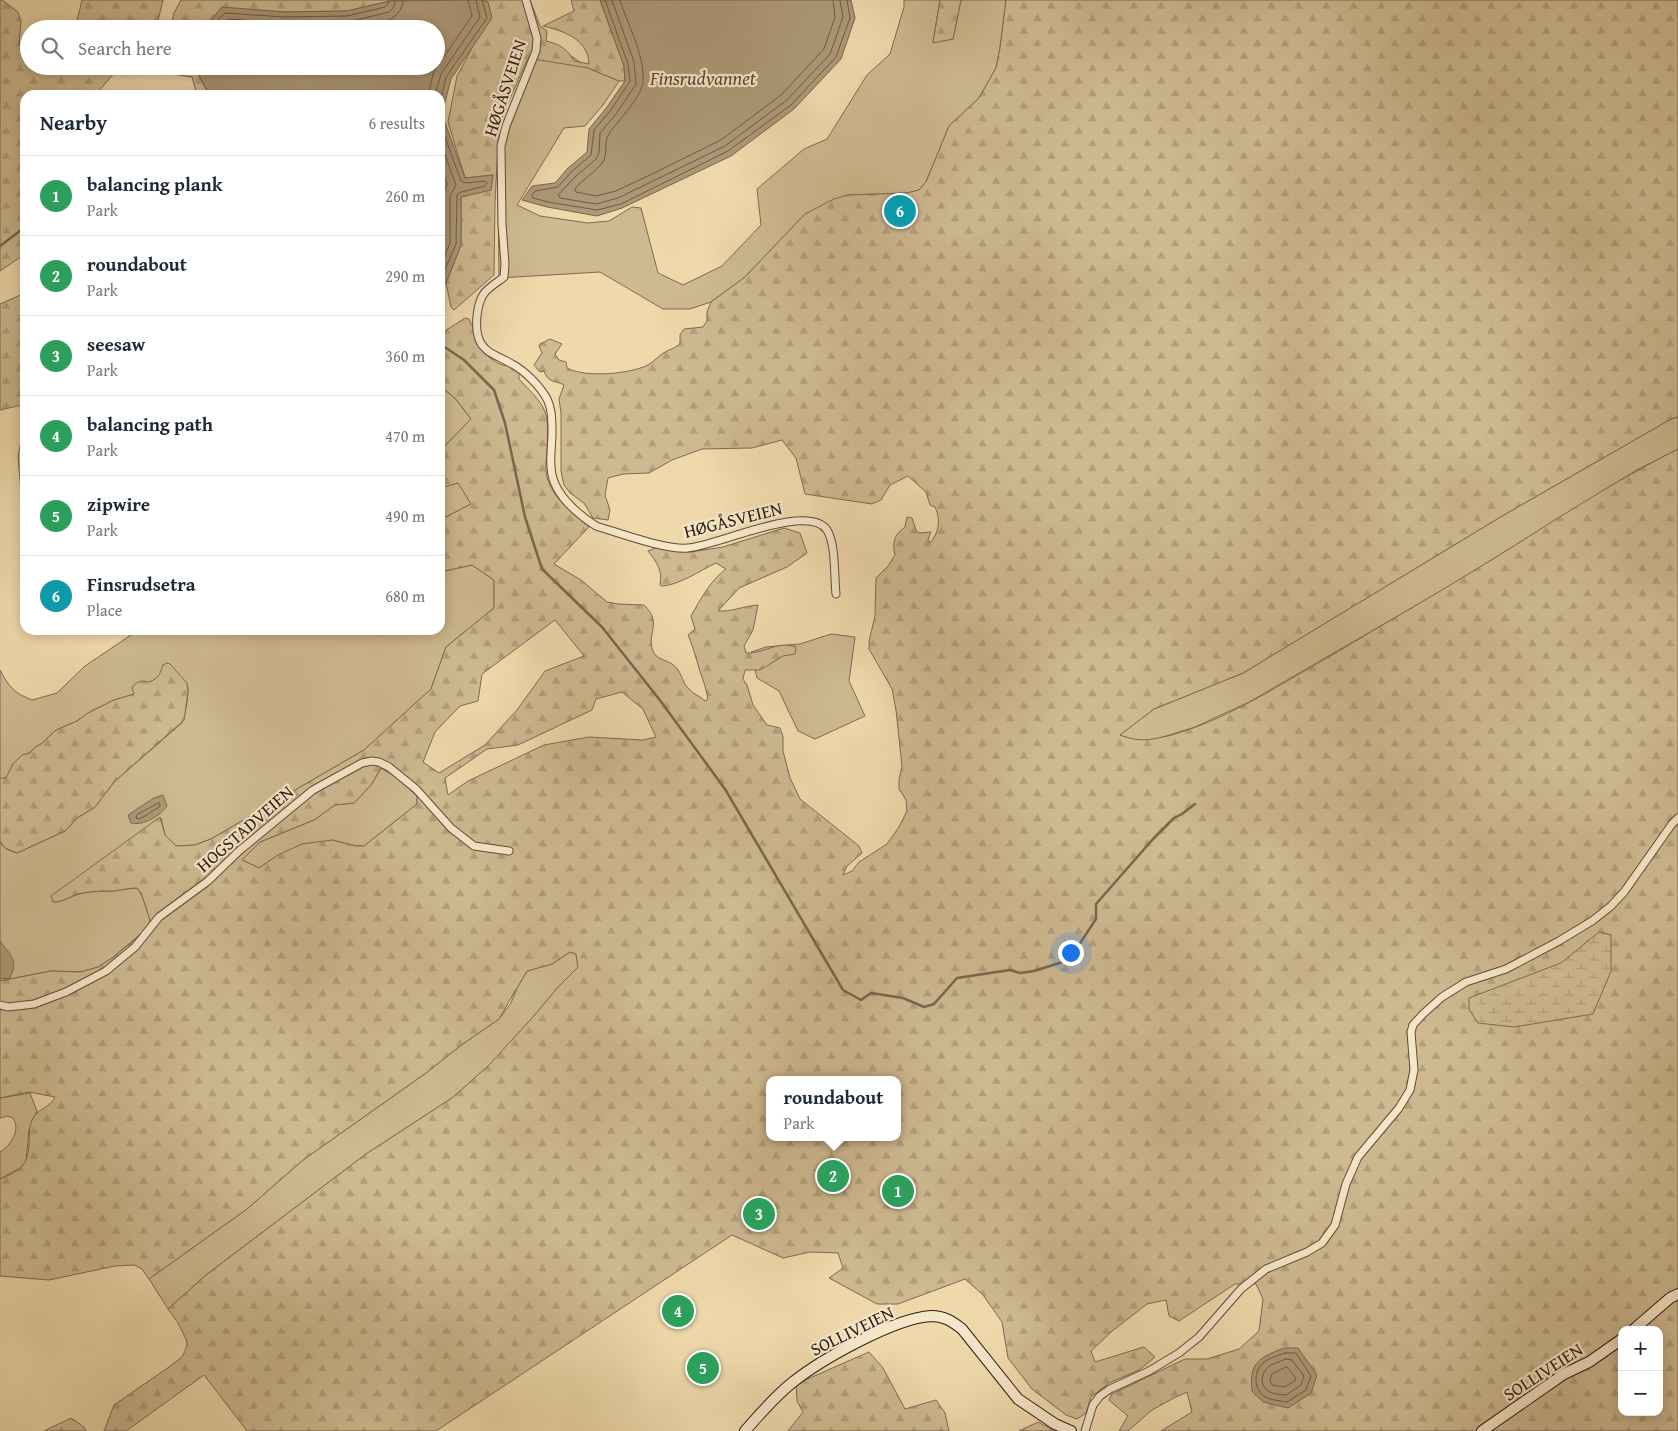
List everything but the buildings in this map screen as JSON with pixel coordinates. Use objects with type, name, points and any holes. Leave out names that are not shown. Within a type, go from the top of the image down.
[{"type":"street","name":"HØGÅSVEIEN","points":[[526,0],[537,38],[536,51],[506,126],[501,146],[504,278],[484,294],[476,324],[478,338],[486,350],[513,364],[528,377],[546,398],[550,406],[552,421],[551,468],[554,481],[559,492],[573,508],[596,526],[676,548],[706,546],[792,520],[816,523],[825,527],[831,541],[836,594]]},
{"type":"street","name":"HOGSTADVEIEN","points":[[0,1005],[8,1007],[34,1004],[66,992],[106,971],[135,947],[159,917],[208,881],[239,851],[313,790],[362,763],[379,762],[388,767],[416,789],[451,828],[474,846],[509,851]]},
{"type":"street","points":[[1085,1431],[1093,1405],[1100,1396],[1179,1353],[1199,1337],[1241,1289],[1266,1269],[1308,1252],[1322,1243],[1335,1225],[1346,1184],[1358,1157],[1399,1108],[1410,1090],[1414,1070],[1411,1032],[1413,1025],[1423,1014],[1442,997],[1466,982],[1506,969],[1567,936],[1612,906],[1678,818]]},
{"type":"street","points":[[1638,1326],[1670,1298],[1678,1294]]},
{"type":"street","name":"SOLLIVEIEN","points":[[745,1431],[779,1394],[814,1367],[888,1328],[932,1316],[952,1321],[962,1328],[1018,1399],[1055,1424],[1071,1431]]},
{"type":"street","name":"SOLLIVEIEN","points":[[1482,1431],[1564,1374],[1589,1362],[1618,1342]]},
{"type":"green space","points":[[0,0],[2,0],[18,12],[21,20],[20,75],[112,75],[100,90],[20,90],[20,257],[0,271]]},
{"type":"green space","points":[[82,0],[163,0],[158,20],[77,20]]},
{"type":"green space","points":[[181,0],[425,0],[390,1],[347,11],[284,12],[222,8],[212,20],[172,20]]},
{"type":"green space","points":[[481,0],[530,0],[540,26],[547,31],[546,41],[563,48],[574,61],[589,64],[588,55],[580,42],[567,34],[543,26],[574,11],[571,0],[600,0],[624,66],[625,81],[619,81],[588,68],[528,58],[499,124],[494,275],[454,310],[451,307],[446,283],[461,245],[461,197],[491,189],[493,175],[465,178],[448,122],[457,76],[471,50],[488,2]]},
{"type":"green space","points":[[904,0],[940,0],[933,42],[953,39],[961,0],[1006,0],[996,68],[979,98],[949,126],[926,182],[919,190],[907,193],[848,195],[805,214],[745,277],[711,302],[690,309],[663,309],[600,272],[499,278],[498,198],[501,130],[530,61],[559,47],[588,68],[619,81],[603,105],[585,126],[564,128],[517,205],[540,216],[588,223],[609,221],[632,207],[641,208],[658,273],[683,285],[722,266],[761,225],[757,189],[804,149],[827,139],[867,75],[890,54],[904,7]]},
{"type":"green space","points":[[940,0],[961,0],[953,39],[933,43]]},
{"type":"green space","points":[[1006,0],[1678,0],[1678,417],[1671,419],[1502,516],[1243,673],[1154,709],[1120,735],[1144,740],[1175,734],[1197,727],[1242,706],[1452,584],[1607,488],[1678,449],[1678,1431],[1161,1431],[1192,1412],[1187,1392],[1152,1410],[1128,1431],[1119,1431],[1128,1416],[1109,1400],[1112,1394],[1185,1359],[1207,1359],[1239,1349],[1259,1331],[1263,1299],[1256,1284],[1235,1284],[1179,1321],[1169,1316],[1166,1300],[1147,1304],[1111,1332],[1091,1351],[1095,1362],[1144,1347],[1155,1357],[1139,1370],[1109,1383],[1091,1397],[1086,1413],[1077,1419],[1066,1415],[1032,1389],[1008,1358],[1002,1322],[983,1295],[965,1279],[898,1304],[877,1304],[829,1278],[843,1268],[838,1253],[810,1252],[783,1258],[732,1235],[436,1431],[247,1431],[204,1375],[126,1431],[104,1431],[114,1405],[182,1357],[187,1344],[186,1339],[168,1309],[206,1275],[366,1154],[452,1098],[488,1066],[578,967],[576,954],[570,952],[552,964],[527,971],[499,1019],[303,1160],[247,1209],[149,1279],[142,1269],[134,1265],[115,1266],[49,1280],[0,1276],[0,1179],[16,1171],[25,1162],[33,1118],[51,1103],[55,1097],[29,1092],[0,1098],[0,981],[51,971],[81,972],[98,967],[139,936],[151,923],[141,893],[137,888],[83,893],[57,902],[53,902],[51,896],[160,817],[165,835],[176,846],[195,845],[211,839],[364,750],[431,689],[446,647],[494,608],[494,580],[472,565],[445,571],[445,517],[471,504],[458,483],[445,487],[445,446],[471,419],[455,398],[445,390],[445,331],[465,318],[469,319],[478,340],[490,358],[503,365],[522,368],[519,379],[541,403],[546,416],[548,431],[546,470],[550,485],[558,499],[589,527],[554,564],[581,580],[607,602],[644,605],[650,611],[652,617],[651,645],[654,654],[675,667],[686,686],[705,701],[708,699],[706,689],[688,635],[695,629],[691,616],[711,584],[726,569],[716,563],[682,581],[661,586],[661,575],[658,566],[648,551],[655,548],[691,552],[723,547],[784,528],[800,533],[807,553],[787,567],[739,588],[718,611],[758,605],[753,630],[744,646],[746,653],[783,645],[796,647],[795,654],[783,656],[760,670],[745,670],[743,679],[747,685],[753,705],[767,725],[780,728],[783,737],[783,751],[790,778],[800,799],[859,846],[862,853],[847,866],[843,875],[852,871],[859,862],[887,844],[907,811],[906,800],[899,789],[902,766],[892,689],[869,649],[869,641],[875,616],[876,578],[888,566],[895,555],[895,539],[898,533],[905,527],[907,517],[912,518],[919,533],[931,532],[928,539],[930,543],[937,531],[937,512],[935,507],[930,505],[926,492],[908,476],[890,485],[881,500],[872,504],[805,494],[796,458],[782,440],[752,448],[702,449],[672,460],[649,473],[623,474],[608,478],[605,495],[610,510],[608,520],[593,518],[584,503],[570,493],[564,485],[561,471],[561,413],[559,399],[564,385],[550,380],[544,371],[540,372],[534,365],[542,353],[540,344],[550,339],[562,344],[555,354],[559,360],[566,362],[567,368],[575,371],[608,374],[630,371],[648,365],[662,354],[679,345],[680,335],[684,329],[703,327],[707,321],[707,312],[711,302],[745,277],[805,214],[834,199],[848,195],[907,193],[919,190],[926,182],[949,126],[979,98],[996,68]],"holes":[[[555,620],[584,656],[545,671],[517,710],[485,745],[439,773],[423,762],[435,732],[460,706],[478,701],[482,674]],[[622,692],[643,709],[656,737],[643,740],[589,737],[544,745],[468,781],[448,795],[445,778],[487,749],[518,745],[592,710],[596,699]],[[381,768],[395,776],[417,796],[417,804],[364,846],[332,840],[302,844],[278,855],[259,868],[242,860],[260,842],[314,820],[335,805],[354,803],[371,785]]]},
{"type":"green space","points":[[179,75],[199,75],[206,90],[196,90],[192,77]]},
{"type":"green space","points":[[20,295],[20,405],[0,410],[0,304]]},
{"type":"green space","points":[[445,390],[455,398],[471,419],[445,446]]},
{"type":"green space","points":[[1678,417],[1678,449],[1635,471],[1448,587],[1249,702],[1195,727],[1151,740],[1135,740],[1119,735],[1154,709],[1243,673],[1502,516],[1671,419]]},
{"type":"green space","points":[[20,446],[20,480],[18,456]]},
{"type":"green space","points":[[458,482],[471,504],[445,517],[445,486]]},
{"type":"green space","points":[[472,565],[494,580],[494,608],[446,647],[431,689],[364,750],[211,839],[195,845],[176,846],[165,835],[161,818],[53,902],[88,892],[137,888],[146,906],[150,926],[112,958],[98,967],[81,972],[51,971],[0,981],[0,841],[4,847],[17,853],[65,831],[77,818],[95,807],[114,782],[182,723],[187,705],[188,687],[160,675],[134,694],[114,700],[88,713],[77,721],[56,730],[30,753],[22,755],[13,764],[8,776],[2,779],[0,778],[0,670],[13,689],[32,700],[57,693],[85,666],[131,635],[445,635],[445,571]]},
{"type":"green space","points":[[831,634],[855,637],[849,681],[865,716],[815,739],[798,731],[779,691],[757,678],[751,652],[766,647],[800,644]]},
{"type":"green space","points":[[167,663],[187,683],[188,692],[184,720],[114,782],[95,807],[77,818],[65,831],[17,853],[5,848],[0,841],[0,778],[6,778],[13,764],[22,755],[30,753],[56,730],[77,721],[88,713],[114,700],[134,694],[132,688],[137,682],[149,682],[157,678],[163,665]]},
{"type":"green space","points":[[381,768],[395,776],[417,796],[417,804],[364,846],[332,840],[278,855],[259,868],[242,860],[260,842],[314,820],[335,805],[354,803],[371,785]]},
{"type":"green space","points":[[1599,932],[1611,935],[1611,971],[1593,1014],[1514,1027],[1478,1023],[1469,1009],[1469,998],[1561,963]]},
{"type":"green space","points":[[570,952],[576,954],[578,967],[488,1067],[452,1098],[366,1154],[206,1275],[168,1309],[149,1279],[247,1209],[303,1160],[499,1019],[511,1003],[527,971],[552,964]]},
{"type":"green space","points":[[30,1093],[37,1111],[29,1130],[26,1161],[20,1168],[0,1179],[0,1152],[14,1137],[16,1127],[13,1118],[8,1116],[0,1118],[0,1098]]},
{"type":"green space","points":[[869,1352],[883,1368],[905,1409],[936,1400],[945,1413],[949,1431],[788,1431],[803,1412],[797,1401],[796,1384]]},
{"type":"green space","points":[[71,1418],[84,1427],[86,1431],[44,1431]]},
{"type":"green space","points":[[1038,1422],[1055,1431],[1019,1431]]},
{"type":"water","points":[[481,0],[488,2],[492,18],[451,79],[445,102],[445,90],[207,90],[199,75],[445,75],[445,20],[212,20],[222,7],[284,12],[347,11],[390,1]]},
{"type":"water","name":"Finsrudvannet","points":[[600,0],[851,0],[855,18],[841,59],[794,109],[731,156],[622,208],[597,216],[547,207],[522,200],[532,186],[555,183],[567,169],[587,152],[589,129],[625,81],[624,66]]},
{"type":"water","points":[[445,122],[465,178],[493,175],[491,190],[461,197],[461,245],[446,283]]},
{"type":"water","points":[[163,795],[167,806],[160,813],[146,822],[131,823],[128,815],[154,798]]},
{"type":"water","points":[[0,941],[14,963],[9,979],[0,978]]},
{"type":"water","points":[[1284,1348],[1298,1348],[1317,1375],[1311,1393],[1288,1408],[1263,1402],[1252,1391],[1251,1381],[1254,1367],[1262,1358]]},
{"type":"waterway","points":[[0,246],[20,231]]},
{"type":"waterway","points":[[445,347],[464,360],[494,390],[505,423],[525,517],[542,569],[602,627],[659,699],[725,789],[843,990],[861,1000],[871,993],[903,998],[924,1007],[934,1004],[957,978],[1010,970],[1020,973],[1034,971],[1069,960],[1096,919],[1096,904],[1153,839],[1174,818],[1195,804]]},
{"type":"place","name":"Finsrudsetra","points":[[900,211]]},
{"type":"place","name":"roundabout","points":[[833,1176]]},
{"type":"place","name":"balancing plank","points":[[898,1191]]},
{"type":"place","name":"seesaw","points":[[759,1214]]},
{"type":"place","name":"balancing path","points":[[678,1311]]},
{"type":"place","name":"zipwire","points":[[703,1368]]}]
